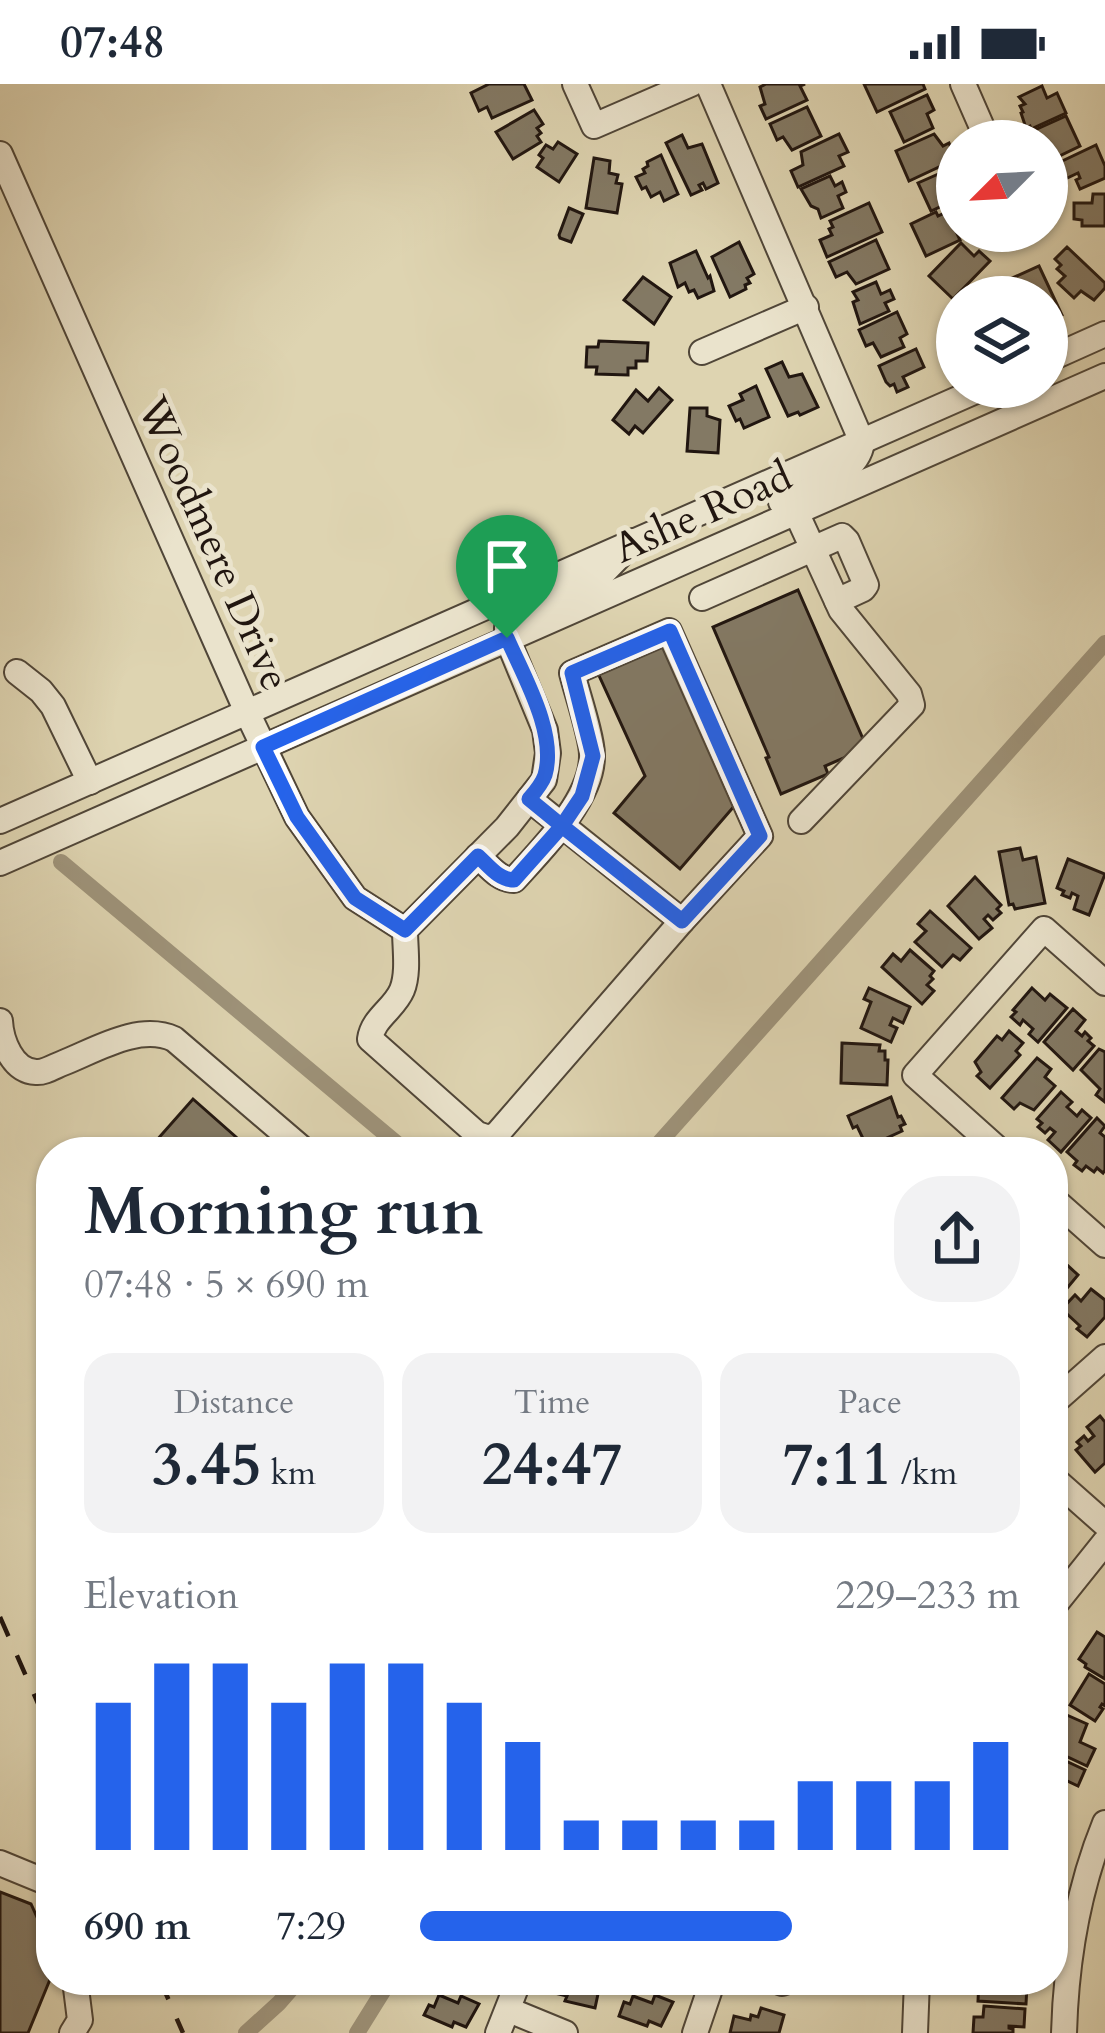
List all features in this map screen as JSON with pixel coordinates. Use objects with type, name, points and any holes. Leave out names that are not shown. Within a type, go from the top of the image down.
[{"type":"street","points":[[575,84],[594,127],[691,84]]},
{"type":"street","points":[[708,84],[862,442],[861,453],[847,469],[745,520],[716,547]]},
{"type":"street","points":[[964,84],[979,120]]},
{"type":"street","name":"Woodmere Drive","points":[[0,154],[297,817],[355,898],[405,930]]},
{"type":"street","points":[[702,352],[806,307]]},
{"type":"street","points":[[1068,351],[1105,334]]},
{"type":"street","name":"Ashe Road","points":[[0,863],[1105,376]]},
{"type":"street","name":"Ashe Road","points":[[0,821],[938,408]]},
{"type":"street","points":[[796,512],[841,610],[910,694],[912,705],[801,821]]},
{"type":"street","points":[[486,1137],[370,1040],[374,1025],[400,995],[405,980],[405,930],[507,827],[544,780],[545,730],[507,628],[523,613],[604,572],[634,541]]},
{"type":"street","points":[[702,598],[813,549]]},
{"type":"street","points":[[478,856],[497,875],[514,880],[582,796],[593,756],[572,673],[670,631],[760,836],[491,1137]]},
{"type":"street","points":[[16,672],[53,706],[90,782]]},
{"type":"street","points":[[529,799],[682,921]]},
{"type":"street","points":[[984,1137],[915,1075],[1044,929],[1105,983]]},
{"type":"street","points":[[0,1021],[0,1035],[14,1061],[39,1073],[123,1039],[162,1034],[288,1137]]},
{"type":"street","points":[[1068,1212],[1105,1245]]},
{"type":"street","points":[[1068,1390],[1105,1357]]},
{"type":"street","points":[[1068,1491],[1105,1524]]},
{"type":"street","points":[[1068,1588],[1105,1542]]},
{"type":"street","points":[[1068,1986],[1072,1938],[1105,1823]]},
{"type":"street","points":[[0,1863],[36,1878]]},
{"type":"street","points":[[72,2033],[80,2020],[77,1995]]},
{"type":"street","points":[[695,2033],[708,1995]]},
{"type":"street","points":[[914,2033],[916,1995]]},
{"type":"street","points":[[1064,2033],[1067,1995]]},
{"type":"street","points":[[504,2021],[566,2033]]},
{"type":"building","points":[[489,84],[524,84],[532,100],[492,118],[487,107],[479,111],[471,93]]},
{"type":"building","points":[[805,84],[800,86],[807,100],[766,119],[760,87]]},
{"type":"building","points":[[864,84],[923,84],[925,89],[877,112]]},
{"type":"building","points":[[1042,86],[1047,98],[1057,93],[1066,113],[1051,120],[1023,120],[1020,106],[1025,104],[1019,97]]},
{"type":"building","points":[[927,95],[934,110],[927,114],[933,128],[904,142],[890,112]]},
{"type":"building","points":[[807,107],[821,136],[792,150],[783,137],[777,140],[770,124]]},
{"type":"building","points":[[534,110],[543,124],[537,128],[541,142],[513,159],[496,132]]},
{"type":"building","points":[[1068,120],[1080,146],[1068,152]]},
{"type":"building","points":[[839,134],[848,152],[839,156],[844,166],[798,187],[791,171],[803,165],[801,152]]},
{"type":"building","points":[[934,134],[936,168],[909,181],[896,151]]},
{"type":"building","points":[[682,135],[688,148],[702,144],[718,183],[706,189],[703,183],[699,185],[702,190],[691,195],[666,143]]},
{"type":"building","points":[[558,142],[577,154],[559,182],[537,167],[546,145],[553,149]]},
{"type":"building","points":[[1096,145],[1105,178],[1080,189],[1078,173],[1068,178],[1068,158]]},
{"type":"building","points":[[661,155],[678,194],[664,201],[660,192],[651,197],[636,177],[645,173],[647,162]]},
{"type":"building","points":[[594,158],[610,161],[609,173],[618,175],[616,183],[622,184],[617,213],[586,208]]},
{"type":"building","points":[[936,175],[936,209],[931,211],[918,183]]},
{"type":"building","points":[[830,176],[835,186],[842,182],[846,192],[838,196],[843,208],[821,218],[801,189]]},
{"type":"building","points":[[1093,194],[1105,194],[1105,226],[1082,226],[1082,220],[1074,219],[1074,203],[1092,203]]},
{"type":"building","points":[[869,203],[882,232],[827,257],[820,240],[832,235],[830,221]]},
{"type":"building","points":[[569,208],[583,214],[571,242],[559,235]]},
{"type":"building","points":[[936,212],[936,251],[926,256],[911,224]]},
{"type":"building","points":[[876,240],[889,269],[856,284],[847,272],[836,277],[829,262]]},
{"type":"building","points":[[739,242],[754,274],[747,278],[746,289],[730,297],[712,257]]},
{"type":"building","points":[[1068,248],[1105,288],[1094,300],[1081,291],[1074,298],[1068,292],[1068,276],[1057,269],[1061,265],[1055,259]]},
{"type":"building","points":[[696,251],[714,291],[698,298],[685,283],[678,287],[670,263]]},
{"type":"building","points":[[952,252],[974,256],[980,252],[990,261],[975,276],[936,276],[936,283],[929,276]]},
{"type":"building","points":[[1039,266],[1044,276],[1017,276]]},
{"type":"building","points":[[643,277],[671,297],[654,324],[624,300]]},
{"type":"building","points":[[876,282],[881,294],[890,290],[894,299],[885,303],[889,311],[860,324],[853,292]]},
{"type":"building","points":[[897,312],[907,334],[900,338],[904,347],[881,357],[873,343],[866,346],[859,330]]},
{"type":"building","points":[[599,341],[648,343],[647,361],[636,361],[628,375],[596,374],[597,367],[586,367],[587,347],[598,347]]},
{"type":"building","points":[[916,349],[924,367],[903,377],[908,387],[897,392],[879,366]]},
{"type":"building","points":[[782,362],[789,377],[802,374],[818,407],[788,416],[766,369]]},
{"type":"building","points":[[756,386],[769,417],[744,428],[729,406]]},
{"type":"building","points":[[659,388],[672,400],[643,433],[635,426],[629,434],[613,420],[636,390],[648,401]]},
{"type":"building","points":[[690,408],[707,408],[707,416],[720,420],[718,453],[687,451]]},
{"type":"building","points":[[798,590],[867,748],[825,766],[828,774],[781,794],[713,627]]},
{"type":"building","points":[[660,640],[736,804],[680,869],[614,813],[645,776],[596,669]]},
{"type":"building","points":[[1020,848],[1023,860],[1036,857],[1045,903],[1015,909],[1009,905],[999,852]]},
{"type":"building","points":[[1068,859],[1105,874],[1089,915],[1074,909],[1078,896],[1062,895],[1064,891],[1057,888]]},
{"type":"building","points":[[975,877],[1001,905],[997,909],[1001,913],[993,920],[988,915],[984,919],[992,928],[979,939],[948,906]]},
{"type":"building","points":[[930,911],[971,948],[960,960],[953,955],[942,967],[915,942],[926,931],[918,924]]},
{"type":"building","points":[[910,950],[934,971],[927,985],[934,991],[922,1004],[882,967],[893,954],[901,961]]},
{"type":"building","points":[[869,988],[910,1007],[903,1023],[893,1018],[890,1025],[897,1028],[891,1042],[861,1028],[871,1002],[864,999]]},
{"type":"building","points":[[1032,988],[1045,1000],[1050,994],[1067,1008],[1038,1042],[1029,1034],[1033,1029],[1011,1017]]},
{"type":"building","points":[[1073,1009],[1085,1020],[1076,1031],[1082,1036],[1085,1032],[1094,1046],[1073,1070],[1044,1042]]},
{"type":"building","points":[[1009,1031],[1023,1043],[1016,1051],[1020,1055],[990,1088],[977,1076],[981,1072],[975,1062],[997,1036],[1002,1040]]},
{"type":"building","points":[[842,1043],[880,1045],[879,1051],[885,1051],[888,1060],[887,1085],[841,1083]]},
{"type":"building","points":[[1099,1049],[1105,1052],[1105,1102],[1096,1095],[1100,1089],[1081,1070]]},
{"type":"building","points":[[1037,1058],[1051,1069],[1045,1077],[1055,1086],[1034,1110],[1020,1103],[1014,1109],[1002,1098]]},
{"type":"building","points":[[1061,1092],[1072,1102],[1067,1107],[1077,1116],[1082,1110],[1091,1118],[1068,1144],[1068,1137],[1051,1137],[1055,1132],[1050,1128],[1045,1133],[1037,1119]]},
{"type":"building","points":[[891,1097],[905,1124],[889,1137],[862,1137],[848,1116]]},
{"type":"building","points":[[193,1099],[236,1137],[159,1137]]},
{"type":"building","points":[[1097,1118],[1105,1126],[1100,1133],[1105,1137],[1103,1173],[1086,1166],[1082,1171],[1068,1151]]},
{"type":"building","points":[[1068,1266],[1078,1275],[1068,1287]]},
{"type":"building","points":[[1091,1289],[1105,1300],[1105,1317],[1087,1337],[1068,1315],[1068,1302],[1075,1295],[1081,1301]]},
{"type":"building","points":[[1100,1416],[1105,1422],[1105,1463],[1095,1472],[1076,1450],[1084,1436],[1088,1441],[1094,1436],[1087,1427]]},
{"type":"building","points":[[1097,1632],[1105,1637],[1105,1679],[1079,1659]]},
{"type":"building","points":[[1089,1674],[1105,1684],[1105,1706],[1100,1707],[1095,1721],[1070,1705]]},
{"type":"building","points":[[1068,1716],[1087,1724],[1080,1742],[1095,1749],[1087,1766],[1068,1757]]},
{"type":"building","points":[[1068,1762],[1085,1770],[1078,1786],[1068,1781]]},
{"type":"building","points":[[0,1892],[31,1904],[36,1915],[36,1995],[44,1995],[28,2033],[0,2033]]},
{"type":"building","points":[[439,1995],[458,2003],[461,1996],[479,2004],[466,2027],[454,2022],[452,2027],[424,2015]]},
{"type":"building","points":[[563,1995],[598,1995],[595,2008],[565,2001],[567,1996]]},
{"type":"building","points":[[655,1995],[673,2002],[661,2026],[619,2016],[624,2002],[630,2004],[633,1996],[652,2003]]},
{"type":"building","points":[[978,1995],[1026,1995],[1026,2004],[978,2001]]},
{"type":"building","points":[[984,2006],[1025,2009],[1024,2027],[1009,2026],[1013,2033],[973,2033],[974,2017],[983,2017]]},
{"type":"building","points":[[761,2008],[784,2015],[779,2033],[730,2033],[734,2016],[750,2020],[751,2015],[758,2017]]},
{"type":"waterway","points":[[664,1137],[1105,643]]},
{"type":"waterway","points":[[61,862],[389,1137]]},
{"type":"waterway","points":[[246,2033],[286,1995]]},
{"type":"waterway","points":[[357,2033],[381,1995]]},
{"type":"railway","points":[[0,1617],[36,1699]]},
{"type":"railway","points":[[167,1995],[183,2033]]},
{"type":"route","points":[[507,638],[263,747],[297,817],[355,898],[405,930],[478,856],[497,875],[514,880],[562,826],[682,921],[760,836],[670,631],[572,673],[593,756],[582,796],[562,826],[529,799],[544,780],[545,730],[507,638]]}]
